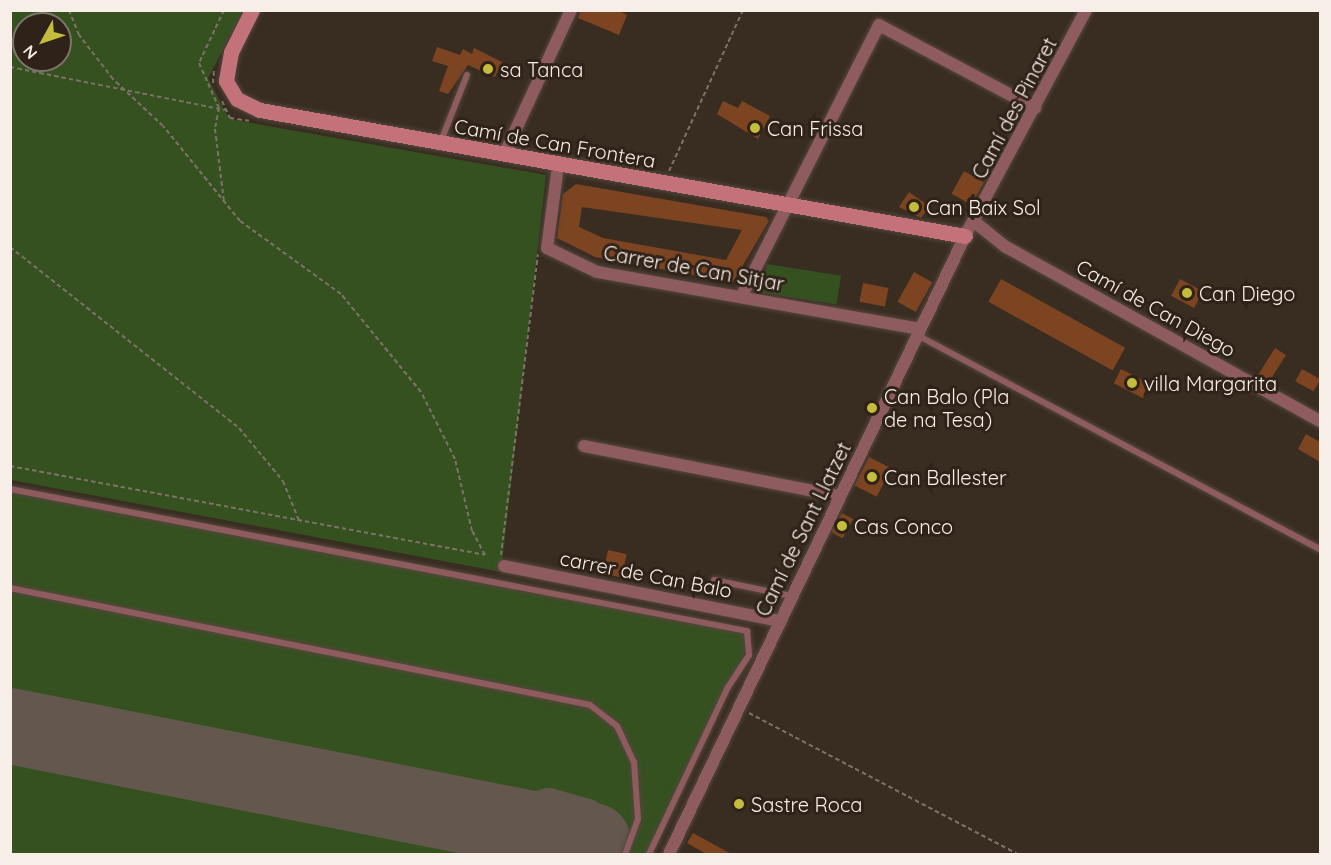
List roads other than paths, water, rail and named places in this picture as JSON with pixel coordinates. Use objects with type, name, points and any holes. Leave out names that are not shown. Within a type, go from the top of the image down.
[{"type":"street","name":"Camí de Can Frontera","points":[[252,10],[228,64],[226,81],[237,99],[276,114],[965,236]]},
{"type":"street","points":[[504,155],[571,10]]},
{"type":"street","name":"Camí des Pinaret","points":[[976,224],[1086,10]]},
{"type":"street","points":[[741,297],[879,25],[1035,108]]},
{"type":"street","name":"Carrer de Can Sitjar","points":[[558,165],[547,248],[597,272],[741,297],[919,332]]},
{"type":"street","name":"Camí de Sant Llatzet","points":[[669,855],[965,236],[976,224]]},
{"type":"street","name":"Camí de Can Diego","points":[[976,224],[1006,247],[1320,421]]},
{"type":"street","points":[[584,446],[840,496]]},
{"type":"street","name":"carrer de Can Balo","points":[[504,566],[780,621]]},
{"type":"lane","points":[[439,144],[467,75]]},
{"type":"lane","points":[[919,332],[1320,549]]},
{"type":"lane","points":[[10,489],[747,631],[749,655],[728,687],[649,855]]},
{"type":"lane","points":[[714,580],[792,597]]},
{"type":"lane","points":[[10,588],[590,705],[617,726],[634,762],[638,819],[625,855]]},
{"type":"place","name":"sa Tanca","points":[[488,69]]},
{"type":"place","name":"Can Frissa","points":[[755,128]]},
{"type":"place","name":"Can Baix Sol","points":[[914,207]]},
{"type":"place","name":"Can Diego","points":[[1187,293]]},
{"type":"place","name":"villa Margarita","points":[[1132,383]]},
{"type":"place","name":"Can Balo (Pla de na Tesa)","points":[[872,408]]},
{"type":"place","name":"Can Ballester","points":[[872,477]]},
{"type":"place","name":"Cas Conco","points":[[842,526]]},
{"type":"place","name":"Sastre Roca","points":[[739,804]]}]
